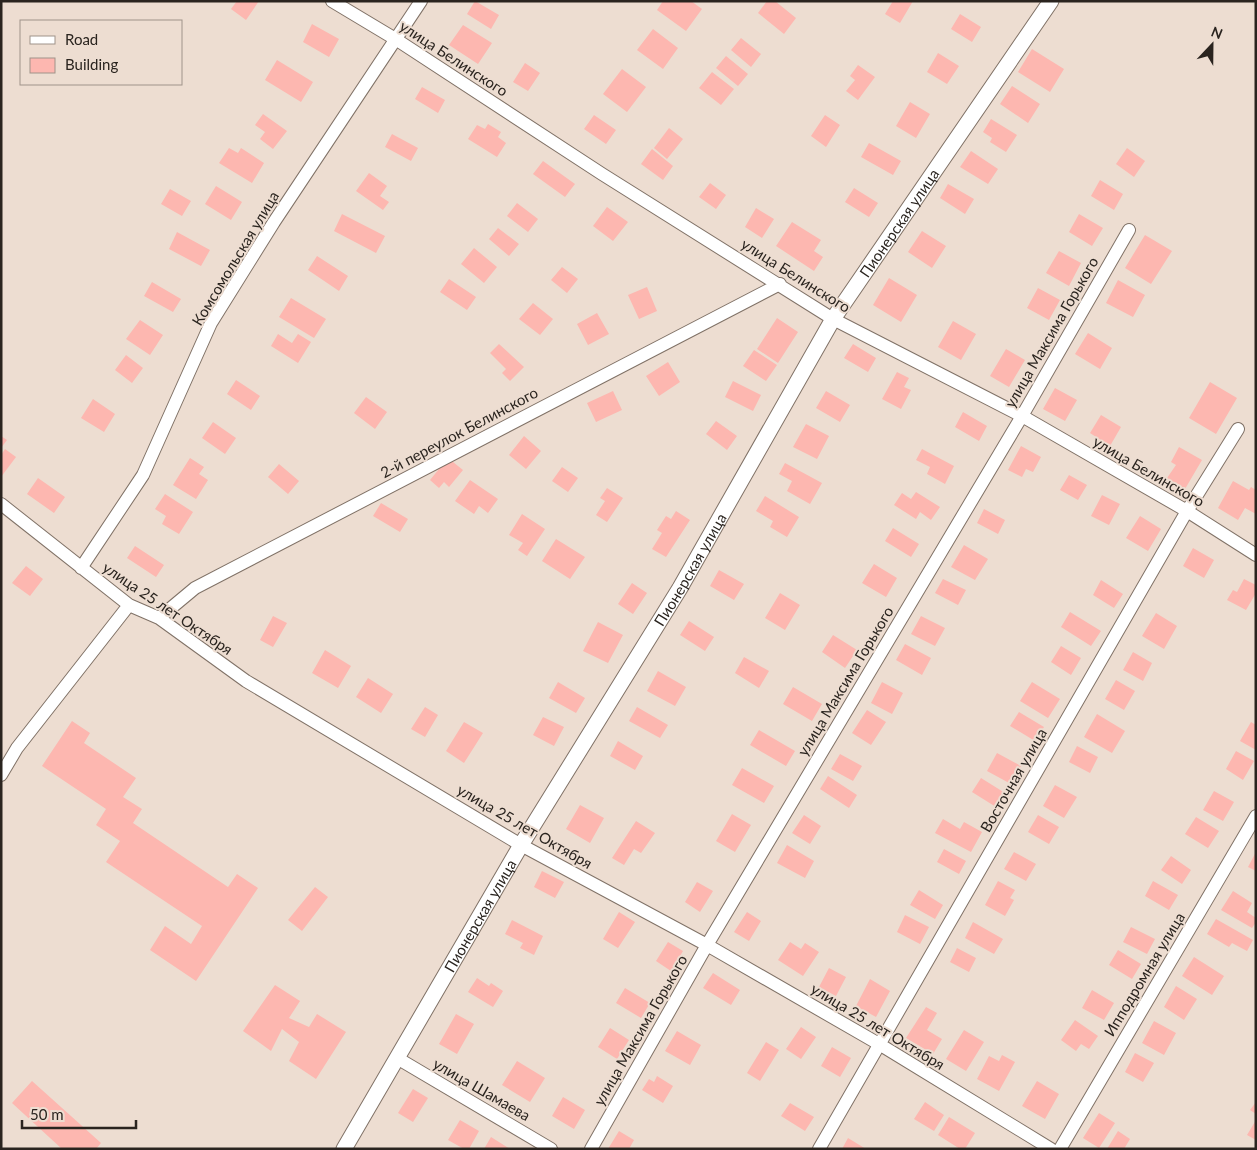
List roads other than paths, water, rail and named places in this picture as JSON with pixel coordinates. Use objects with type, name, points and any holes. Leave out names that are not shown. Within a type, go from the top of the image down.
[{"type":"street","name":"улица Белинского","points":[[332,1],[397,40],[602,174],[833,318],[1022,416],[1187,511],[1256,555]]},
{"type":"street","name":"Комсомольская улица","points":[[81,568],[143,475],[211,323],[274,222],[397,40],[421,1]]},
{"type":"street","name":"Пионерская улица","points":[[344,1149],[521,845],[680,588],[833,318],[1051,1]]},
{"type":"street","name":"улица Максима Горького","points":[[591,1149],[707,945],[1022,416],[1129,230]]},
{"type":"street","name":"2-й переулок Белинского","points":[[159,618],[195,588],[780,284]]},
{"type":"street","name":"Восточная улица","points":[[819,1149],[1187,511],[1238,429]]},
{"type":"street","name":"улица 25 лет Октября","points":[[1,504],[129,605],[159,618],[246,681],[521,845],[707,945],[878,1044],[1051,1149]]},
{"type":"street","points":[[1,774],[17,748],[129,605]]},
{"type":"street","points":[[1,752],[17,748]]},
{"type":"street","name":"Ипподромная улица","points":[[1060,1149],[1256,816]]},
{"type":"street","name":"улица Шамаева","points":[[397,1058],[552,1149]]}]
